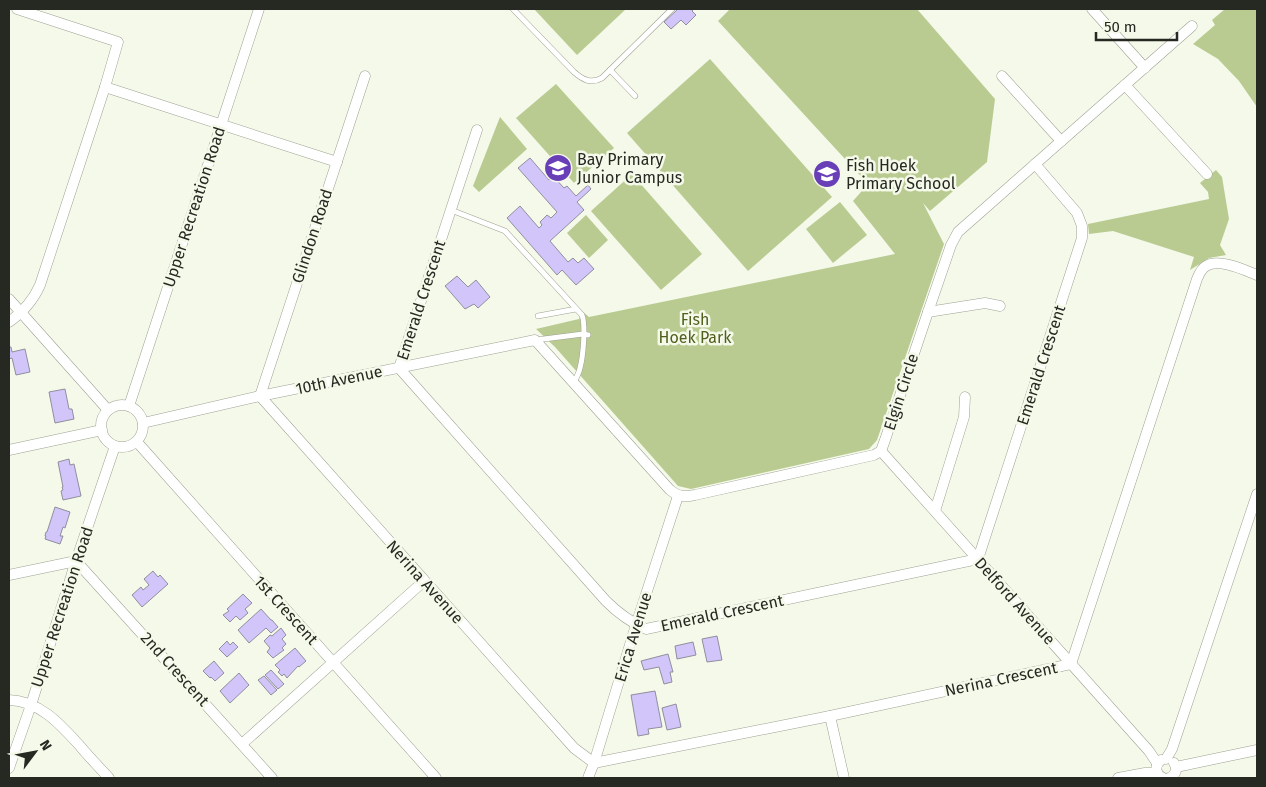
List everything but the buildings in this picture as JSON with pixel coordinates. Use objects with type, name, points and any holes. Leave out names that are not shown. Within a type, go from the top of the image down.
[{"type":"street","points":[[9,322],[21,313],[33,298],[40,285],[118,42],[17,9]]},
{"type":"street","name":"Upper Recreation Road","points":[[129,406],[259,9]]},
{"type":"street","points":[[1092,9],[1145,68]]},
{"type":"street","name":"Elgin Circle","points":[[678,496],[689,496],[869,456],[881,451],[951,245],[958,232],[1192,26]]},
{"type":"street","name":"Glindon Road","points":[[260,396],[365,76]]},
{"type":"street","points":[[1002,76],[1061,141]]},
{"type":"street","points":[[1125,85],[1207,174]]},
{"type":"street","points":[[105,87],[337,162]]},
{"type":"street","name":"Emerald Crescent","points":[[476,130],[399,368],[606,601],[617,612],[636,625],[646,629],[978,559],[1082,238],[1082,226],[1077,212],[1034,164]]},
{"type":"street","name":"Nerina Crescent","points":[[594,763],[830,716],[1071,664],[1197,279],[1207,265],[1214,263],[1221,263],[1257,275]]},
{"type":"street","points":[[9,299],[108,410]]},
{"type":"street","points":[[928,312],[985,303],[1000,306]]},
{"type":"street","points":[[535,340],[670,490],[678,496]]},
{"type":"street","name":"10th Avenue","points":[[143,422],[535,340]]},
{"type":"street","name":"Nerina Avenue","points":[[260,396],[574,748],[594,763]]},
{"type":"street","points":[[935,511],[964,416],[965,397]]},
{"type":"street","points":[[120,405],[129,406],[138,412],[143,422],[143,430],[137,442],[127,447],[115,446],[106,440],[102,430],[102,423],[108,410],[120,405]]},
{"type":"street","points":[[9,450],[102,430]]},
{"type":"street","name":"1st Crescent","points":[[137,442],[436,778]]},
{"type":"street","name":"Upper Recreation Road","points":[[9,768],[115,446]]},
{"type":"street","name":"Delford Avenue","points":[[881,451],[1165,770]]},
{"type":"street","points":[[1165,770],[1257,494]]},
{"type":"street","name":"Erica Avenue","points":[[588,778],[678,496]]},
{"type":"street","points":[[9,575],[76,561]]},
{"type":"street","name":"2nd Crescent","points":[[76,561],[272,778]]},
{"type":"street","points":[[242,744],[424,581]]},
{"type":"street","points":[[9,700],[19,700],[31,705],[44,711],[61,724],[109,778]]},
{"type":"street","points":[[830,716],[844,778]]},
{"type":"street","points":[[1118,778],[1257,750]]},
{"type":"lane","points":[[513,9],[579,77],[587,81],[598,80],[610,70],[672,9]]},
{"type":"lane","points":[[610,70],[636,96]]},
{"type":"lane","points":[[450,210],[505,231],[582,315],[586,334],[580,367],[573,383]]},
{"type":"lane","points":[[538,316],[576,309]]},
{"type":"lane","points":[[535,340],[586,334]]},
{"type":"green space","points":[[534,9],[626,9],[577,55]]},
{"type":"green space","name":"Fish Hoek Park","points":[[730,9],[917,9],[995,99],[987,162],[930,211],[923,203],[944,244],[877,440],[869,449],[691,489],[678,486],[555,347],[536,329],[579,319],[583,312],[589,317],[895,254],[853,201],[868,184],[718,21]]},
{"type":"green space","points":[[1225,9],[1257,9],[1257,107],[1239,81],[1218,59],[1193,44],[1215,25],[1212,20]]},
{"type":"green space","points":[[710,59],[832,197],[748,271],[627,133]]},
{"type":"green space","points":[[556,84],[614,148],[574,183],[516,118]]},
{"type":"green space","points":[[500,117],[527,149],[479,192],[473,186]]},
{"type":"green space","points":[[1216,170],[1222,177],[1229,219],[1220,245],[1226,255],[1209,258],[1190,270],[1194,257],[1113,231],[1089,234],[1088,224],[1209,199],[1208,192],[1200,183]]},
{"type":"green space","points":[[632,174],[702,254],[661,290],[591,211]]},
{"type":"green space","points":[[840,202],[867,235],[833,263],[806,229]]},
{"type":"green space","points":[[586,215],[608,240],[589,258],[567,233]]},
{"type":"place","name":"Bay Primary Junior Campus","points":[[558,168]]},
{"type":"place","name":"Fish Hoek Primary School","points":[[827,174]]}]
